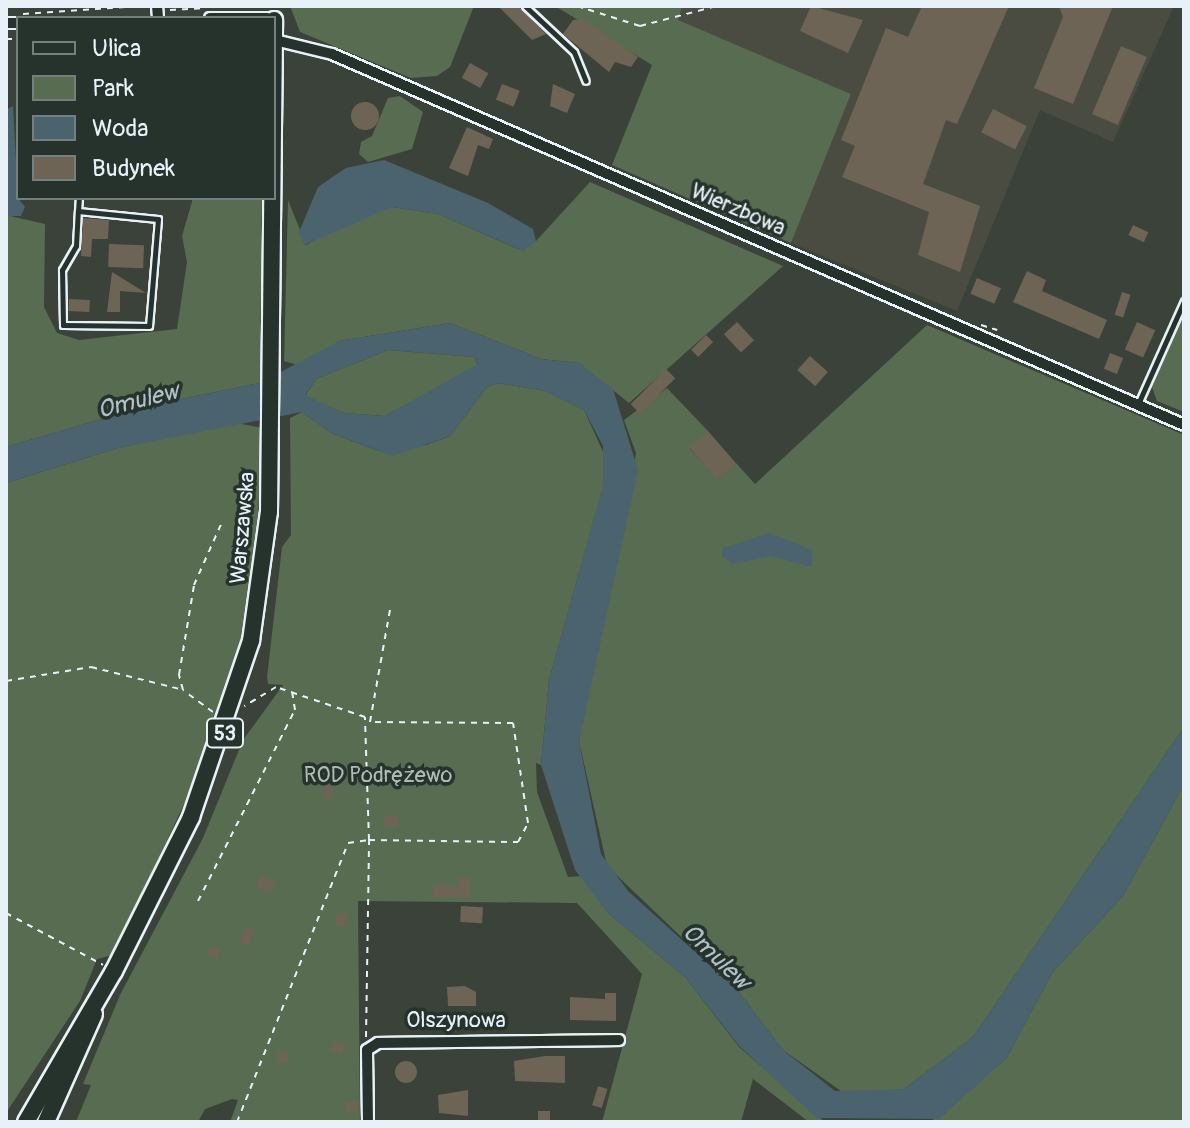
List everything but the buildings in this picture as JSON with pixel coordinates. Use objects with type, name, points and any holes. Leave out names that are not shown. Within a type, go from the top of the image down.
[{"type":"main road","name":"Warszawska","points":[[26,1122],[114,971],[234,706],[262,579],[272,436],[274,200]]},
{"type":"main road","name":"Warszawska","points":[[46,1122],[95,1006]]},
{"type":"street","points":[[212,13],[245,16]]},
{"type":"street","name":"Wierzbowa","points":[[276,40],[332,54],[1184,425]]},
{"type":"street","name":"Olszynowa","points":[[367,1050],[388,1041],[619,1040]]},
{"type":"street","points":[[367,1050],[368,1122]]},
{"type":"lane","points":[[525,6],[574,52],[586,81]]},
{"type":"lane","points":[[78,211],[158,219],[149,326],[63,325],[62,270],[76,246],[78,211],[79,200]]},
{"type":"lane","points":[[1138,405],[1184,301]]},
{"type":"path","points":[[6,14],[140,6]]},
{"type":"path","points":[[166,6],[212,13]]},
{"type":"path","points":[[577,6],[640,26],[713,7],[776,6]]},
{"type":"path","points":[[183,690],[194,585],[223,520]]},
{"type":"path","points":[[367,1050],[370,722],[390,610]]},
{"type":"path","points":[[6,681],[91,667],[183,690],[228,724]]},
{"type":"path","points":[[234,706],[250,704],[268,688],[291,691],[370,722],[513,723],[528,823],[518,842],[369,840],[348,843],[237,1122]]},
{"type":"path","points":[[198,901],[295,710],[291,691]]},
{"type":"path","points":[[6,913],[114,971]]},
{"type":"shaded area","points":[[682,6],[1174,6],[1113,142],[1040,110],[957,311],[791,243],[851,94],[677,20]]},
{"type":"green space","points":[[290,6],[474,6],[450,67],[437,76],[411,78],[300,32]]},
{"type":"green space","points":[[555,6],[682,6],[678,20],[851,94],[791,243],[612,165],[652,65]]},
{"type":"green space","points":[[400,96],[423,112],[412,149],[368,162],[359,154],[361,142],[372,136],[388,98]]},
{"type":"green space","points":[[590,182],[783,266],[629,403],[579,363],[541,359],[450,323],[339,341],[301,366],[284,361],[288,200],[306,245],[360,214],[392,207],[438,214],[518,249],[536,241]]},
{"type":"green space","points":[[192,200],[262,200],[260,383],[146,406],[6,447],[6,215],[45,224],[44,307],[57,333],[79,340],[177,329],[187,262],[182,236]]},
{"type":"green space","points":[[1184,312],[1184,412],[1157,401],[1152,387]]},
{"type":"green space","points":[[927,325],[1184,435],[1184,727],[973,1037],[904,1089],[848,1096],[783,1050],[738,991],[607,866],[579,741],[636,453],[624,420],[667,388],[708,431],[690,449],[718,479],[736,463],[755,484]]},
{"type":"green space","points":[[388,350],[474,357],[478,365],[385,416],[344,413],[305,396],[316,379]]},
{"type":"green space","name":"ROD Podrężewo","points":[[498,383],[546,391],[584,410],[605,456],[603,487],[549,680],[541,765],[536,763],[537,792],[568,877],[581,876],[608,913],[686,978],[739,1047],[825,1122],[809,1122],[753,1079],[741,1122],[602,1122],[642,974],[577,903],[358,901],[360,1122],[230,1122],[238,1100],[232,1099],[205,1109],[198,1122],[76,1122],[91,1085],[83,1084],[120,995],[203,838],[243,740],[283,685],[268,684],[267,677],[282,547],[291,535],[290,418],[302,412],[331,433],[379,451],[426,445],[450,436],[487,387]]},
{"type":"green space","points":[[237,423],[263,428],[257,533],[240,645],[210,749],[113,955],[97,959],[80,1001],[6,1113],[6,483],[118,448]]},
{"type":"green space","points":[[1184,784],[1184,1122],[930,1122],[1006,1059],[1052,973],[1123,896]]},
{"type":"water","points":[[13,106],[16,200],[25,207],[21,216],[7,216],[6,110]]},
{"type":"water","points":[[384,160],[488,203],[533,229],[536,241],[523,251],[438,214],[392,207],[304,245],[299,232],[318,187],[346,168]]},
{"type":"water","points":[[450,323],[541,359],[579,363],[613,389],[638,470],[579,741],[601,854],[628,891],[738,991],[783,1050],[835,1091],[904,1089],[973,1037],[1184,727],[1184,784],[1123,896],[1052,973],[1006,1059],[939,1119],[817,1118],[739,1046],[686,978],[608,913],[575,870],[541,765],[549,680],[603,486],[603,446],[584,410],[546,391],[498,383],[487,387],[450,436],[393,456],[331,433],[302,412],[118,448],[6,483],[6,447],[146,406],[260,383],[339,341]],"holes":[[[388,350],[474,357],[478,364],[385,416],[344,413],[305,395],[316,379]]]},
{"type":"water","points":[[769,533],[812,550],[812,567],[770,556],[733,564],[721,555],[723,548]]},
{"type":"water label","name":"Omulew","points":[[138,401]]},
{"type":"water label","name":"Omulew","points":[[716,957]]}]
